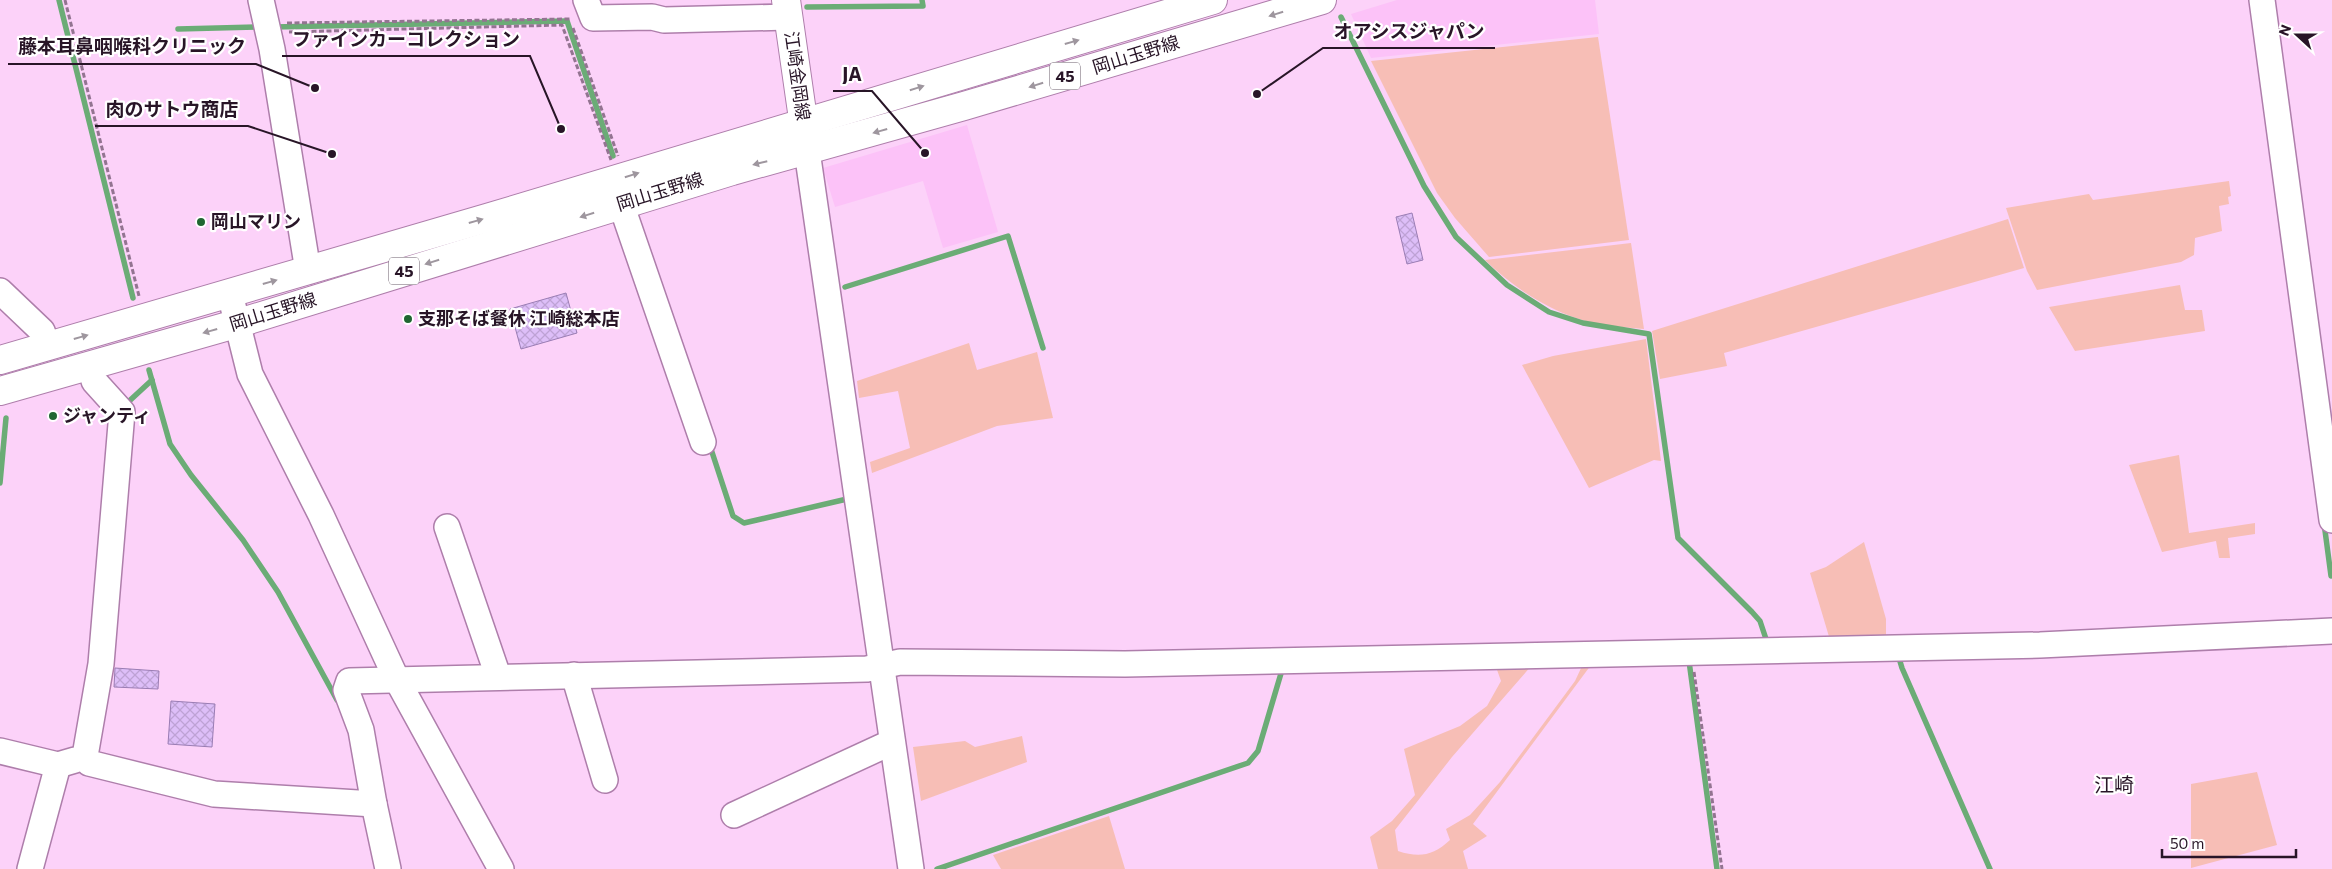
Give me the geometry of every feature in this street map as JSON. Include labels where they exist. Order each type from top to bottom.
[{"type":"main road","name":"岡山玉野線","points":[[0,360],[308,271],[1214,0]]},
{"type":"main road","name":"岡山玉野線","points":[[0,390],[238,323],[621,204],[1322,0]]},
{"type":"main road","name":"江崎金岡線","points":[[787,8],[807,151]]},
{"type":"street","points":[[586,0],[593,18],[652,17],[664,20],[787,8]]},
{"type":"street","points":[[2262,0],[2332,520]]},
{"type":"street","points":[[265,19],[308,271]]},
{"type":"street","points":[[807,151],[911,869]]},
{"type":"street","points":[[621,204],[703,442]]},
{"type":"street","points":[[0,291],[42,331],[48,346]]},
{"type":"street","points":[[230,294],[250,374],[320,515],[396,678],[501,869]]},
{"type":"street","points":[[90,365],[94,380],[122,412],[101,664],[84,756],[89,763],[214,794],[368,804]]},
{"type":"street","points":[[447,527],[498,676]]},
{"type":"street","points":[[388,869],[368,804],[361,730],[346,690],[349,680],[867,669],[900,662],[1135,663],[2040,645],[2332,631]]},
{"type":"street","points":[[574,675],[605,780]]},
{"type":"street","points":[[734,815],[892,742]]},
{"type":"street","points":[[0,751],[58,766],[84,756]]},
{"type":"street","points":[[30,869],[58,766]]},
{"type":"path","points":[[65,0],[141,302]]},
{"type":"path","points":[[265,19],[569,18],[619,159]]},
{"type":"path","points":[[265,19],[562,25],[612,161]]},
{"type":"path","points":[[1691,651],[1722,869]]},
{"type":"shaded area","points":[[1397,0],[1595,0],[1599,34],[1371,58],[1351,14]]},
{"type":"shaded area","points":[[1598,37],[1629,240],[1489,257],[1455,218],[1437,193],[1371,61]]},
{"type":"shaded area","points":[[967,125],[998,232],[943,248],[923,181],[835,207],[823,168]]},
{"type":"shaded area","points":[[2229,181],[2231,196],[2228,197],[2229,204],[2219,206],[2222,231],[2195,238],[2194,255],[2181,262],[2037,290],[2027,271],[2006,208],[2089,194],[2093,200]]},
{"type":"shaded area","points":[[2008,219],[2024,268],[1724,353],[1727,366],[1660,379],[1652,331]]},
{"type":"shaded area","points":[[1631,243],[1644,329],[1592,322],[1563,313],[1527,294],[1485,260]]},
{"type":"shaded area","points":[[2180,285],[2185,310],[2202,310],[2205,331],[2075,351],[2049,307]]},
{"type":"shaded area","points":[[1646,339],[1661,461],[1654,460],[1589,488],[1522,365],[1553,356]]},
{"type":"shaded area","points":[[969,343],[977,370],[1037,352],[1053,418],[997,426],[872,473],[870,462],[910,448],[898,391],[859,398],[857,381]]},
{"type":"shaded area","points":[[2179,455],[2189,533],[2255,523],[2255,534],[2228,538],[2230,558],[2219,558],[2216,541],[2162,552],[2129,465]]},
{"type":"shaded area","points":[[1864,542],[1886,619],[1886,639],[1830,640],[1810,573],[1826,567]]},
{"type":"shaded area","points":[[1583,664],[1591,665],[1473,824],[1487,836],[1463,851],[1468,869],[1378,869],[1370,837],[1392,821],[1415,795],[1404,749],[1460,726],[1487,706],[1501,681],[1496,667],[1532,665],[1452,757],[1395,830],[1398,851],[1419,855],[1426,854],[1438,849],[1450,840],[1446,829],[1470,815],[1500,782],[1575,681]]},
{"type":"shaded area","points":[[1022,736],[1027,762],[921,801],[913,747],[965,741],[975,747]]},
{"type":"shaded area","points":[[2257,772],[2277,845],[2191,868],[2191,784]]},
{"type":"shaded area","points":[[1109,816],[1125,869],[1001,869],[993,855]]},
{"type":"building","points":[[1412,213],[1423,260],[1407,264],[1396,217]]},
{"type":"building","points":[[566,293],[577,333],[521,349],[510,309]]},
{"type":"building","points":[[115,668],[159,671],[158,689],[114,687]]},
{"type":"building","points":[[171,701],[215,704],[212,747],[168,744]]},
{"type":"waterway","points":[[59,0],[133,298]]},
{"type":"waterway","points":[[807,7],[923,6],[922,0]]},
{"type":"waterway","points":[[1341,17],[1424,186],[1456,237],[1507,285],[1549,312],[1583,323],[1649,334],[1678,538],[1760,621],[1768,645]]},
{"type":"waterway","points":[[273,27],[567,21],[613,156]]},
{"type":"waterway","points":[[178,29],[256,27]]},
{"type":"waterway","points":[[845,287],[1008,236],[1043,348]]},
{"type":"waterway","points":[[149,370],[170,444],[191,475],[243,540],[278,592],[337,700]]},
{"type":"waterway","points":[[126,404],[152,380]]},
{"type":"waterway","points":[[0,483],[6,418]]},
{"type":"waterway","points":[[710,446],[733,516],[744,523],[847,499]]},
{"type":"waterway","points":[[2324,523],[2331,576]]},
{"type":"waterway","points":[[1894,659],[1899,658],[1990,869]]},
{"type":"waterway","points":[[1689,661],[1717,869]]},
{"type":"waterway","points":[[937,869],[1248,763],[1258,751],[1282,670]]},
{"type":"place","name":"藤本耳鼻咽喉科クリニック","points":[[315,88]]},
{"type":"place","name":"オアシスジャパン","points":[[1257,94]]},
{"type":"place","name":"ファインカーコレクション","points":[[561,129]]},
{"type":"place","name":"JA","points":[[925,153]]},
{"type":"place","name":"肉のサトウ商店","points":[[332,154]]},
{"type":"place","name":"岡山マリン","points":[[201,222]]},
{"type":"place","name":"支那そば餐休 江崎総本店","points":[[408,319]]},
{"type":"place","name":"ジャンティ","points":[[53,416]]},
{"type":"district","name":"江崎","points":[[2114,785]]}]
